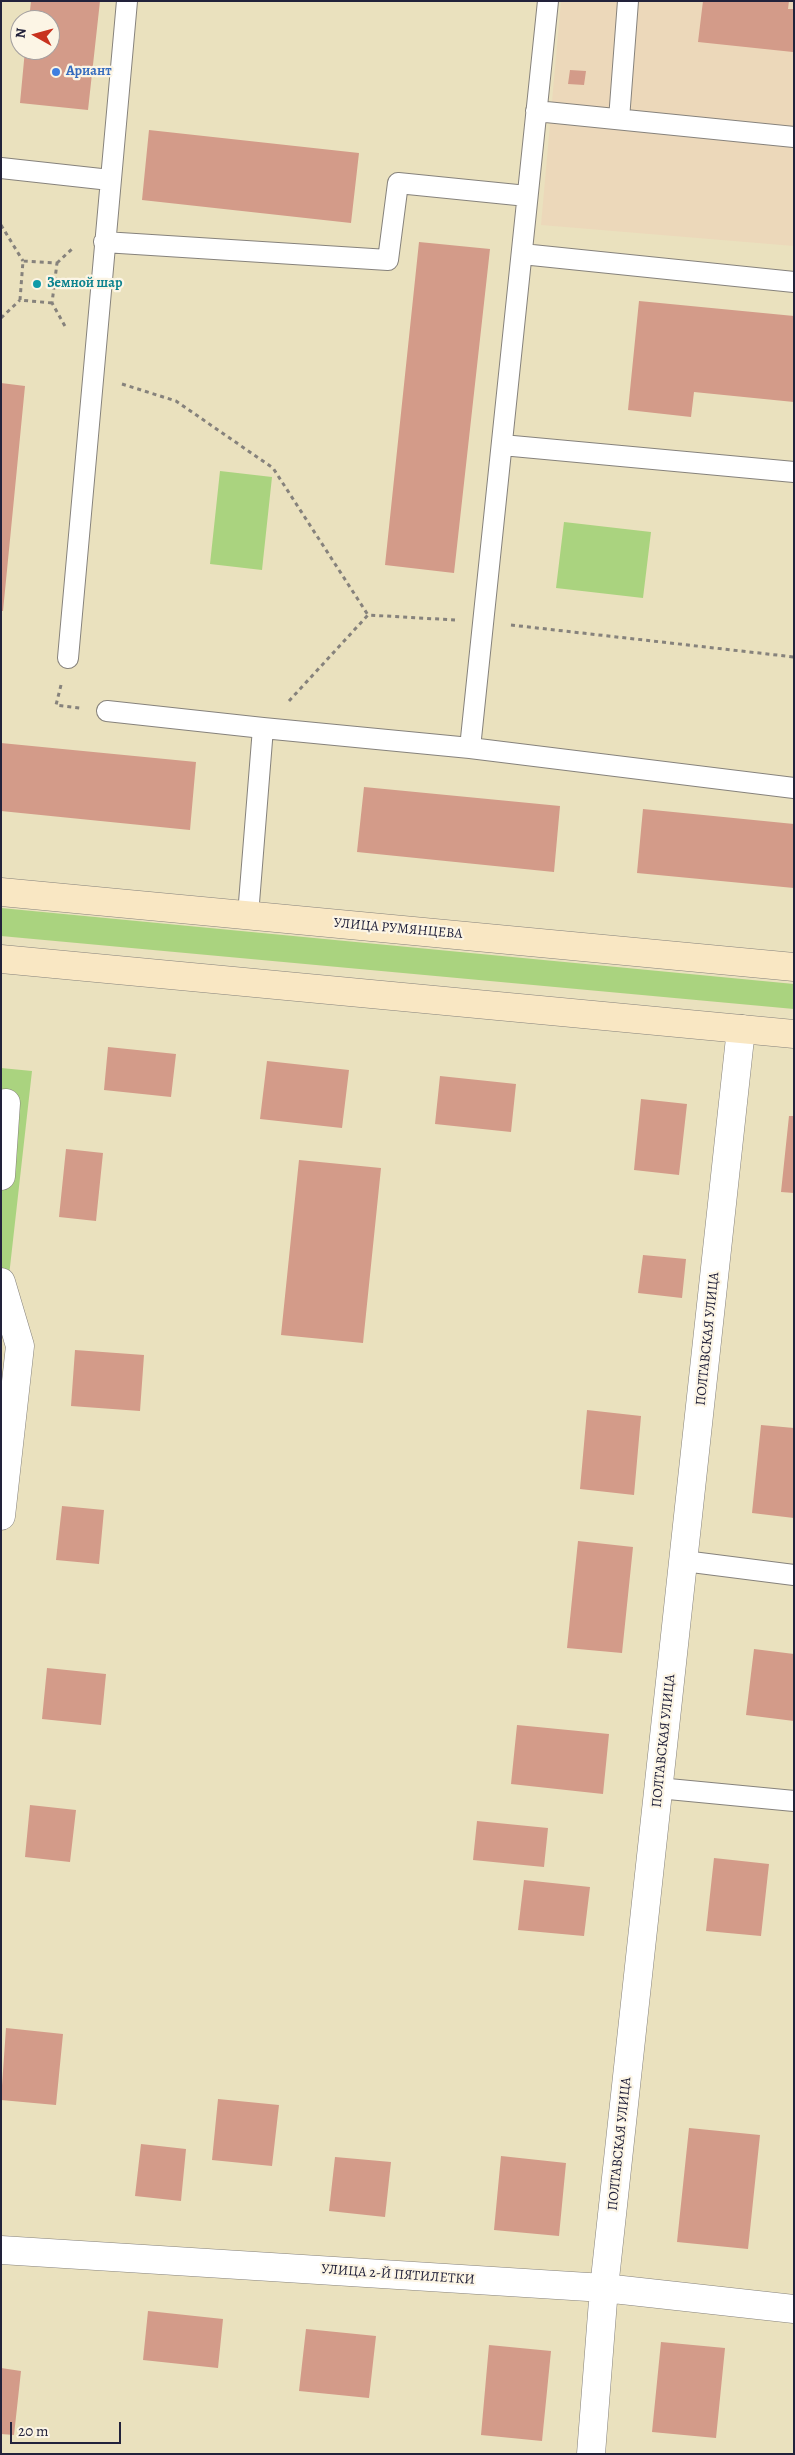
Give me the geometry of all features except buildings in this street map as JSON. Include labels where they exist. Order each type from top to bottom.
[{"type":"main road","name":"УЛИЦА РУМЯНЦЕВА","points":[[1,892],[794,967]]},
{"type":"main road","points":[[1,959],[794,1034]]},
{"type":"street","name":"ПОЛТАВСКАЯ УЛИЦА","points":[[591,2454],[604,2288],[741,1029]]},
{"type":"street","points":[[1,1176],[6,1103]]},
{"type":"street","points":[[1,1282],[20,1346],[1,1516]]},
{"type":"street","name":"УЛИЦА 2-Й ПЯТИЛЕТКИ","points":[[1,2250],[604,2288],[794,2309]]},
{"type":"lane","points":[[68,658],[127,1]]},
{"type":"lane","points":[[470,748],[548,1]]},
{"type":"lane","points":[[619,119],[628,1]]},
{"type":"lane","points":[[536,111],[794,137]]},
{"type":"lane","points":[[1,168],[110,180]]},
{"type":"lane","points":[[104,242],[388,260],[398,183],[527,196]]},
{"type":"lane","points":[[522,254],[794,282]]},
{"type":"lane","points":[[502,445],[794,472]]},
{"type":"lane","points":[[107,711],[470,748],[794,788]]},
{"type":"lane","points":[[248,915],[263,728]]},
{"type":"lane","points":[[684,1561],[794,1574]]},
{"type":"lane","points":[[658,1788],[794,1802]]},
{"type":"path","points":[[1,225],[23,261],[20,300],[1,318]]},
{"type":"path","points":[[23,261],[56,263],[52,303],[93,374],[176,401],[273,468],[368,615]]},
{"type":"path","points":[[20,300],[52,303]]},
{"type":"path","points":[[368,615],[484,622],[794,657]]},
{"type":"path","points":[[263,728],[368,615]]},
{"type":"path","points":[[68,658],[56,704],[107,711]]},
{"type":"shaded area","points":[[561,1],[794,1],[794,246],[541,225]]},
{"type":"green space","points":[[220,471],[272,477],[262,570],[210,564]]},
{"type":"green space","points":[[564,522],[651,532],[643,598],[556,588]]},
{"type":"green space","points":[[1,908],[794,984],[794,1009],[1,936]]},
{"type":"green space","points":[[1,1068],[32,1071],[1,1347]]},
{"type":"place","name":"Ариант","points":[[56,72]]},
{"type":"place","name":"Земной шар","points":[[37,284]]}]
